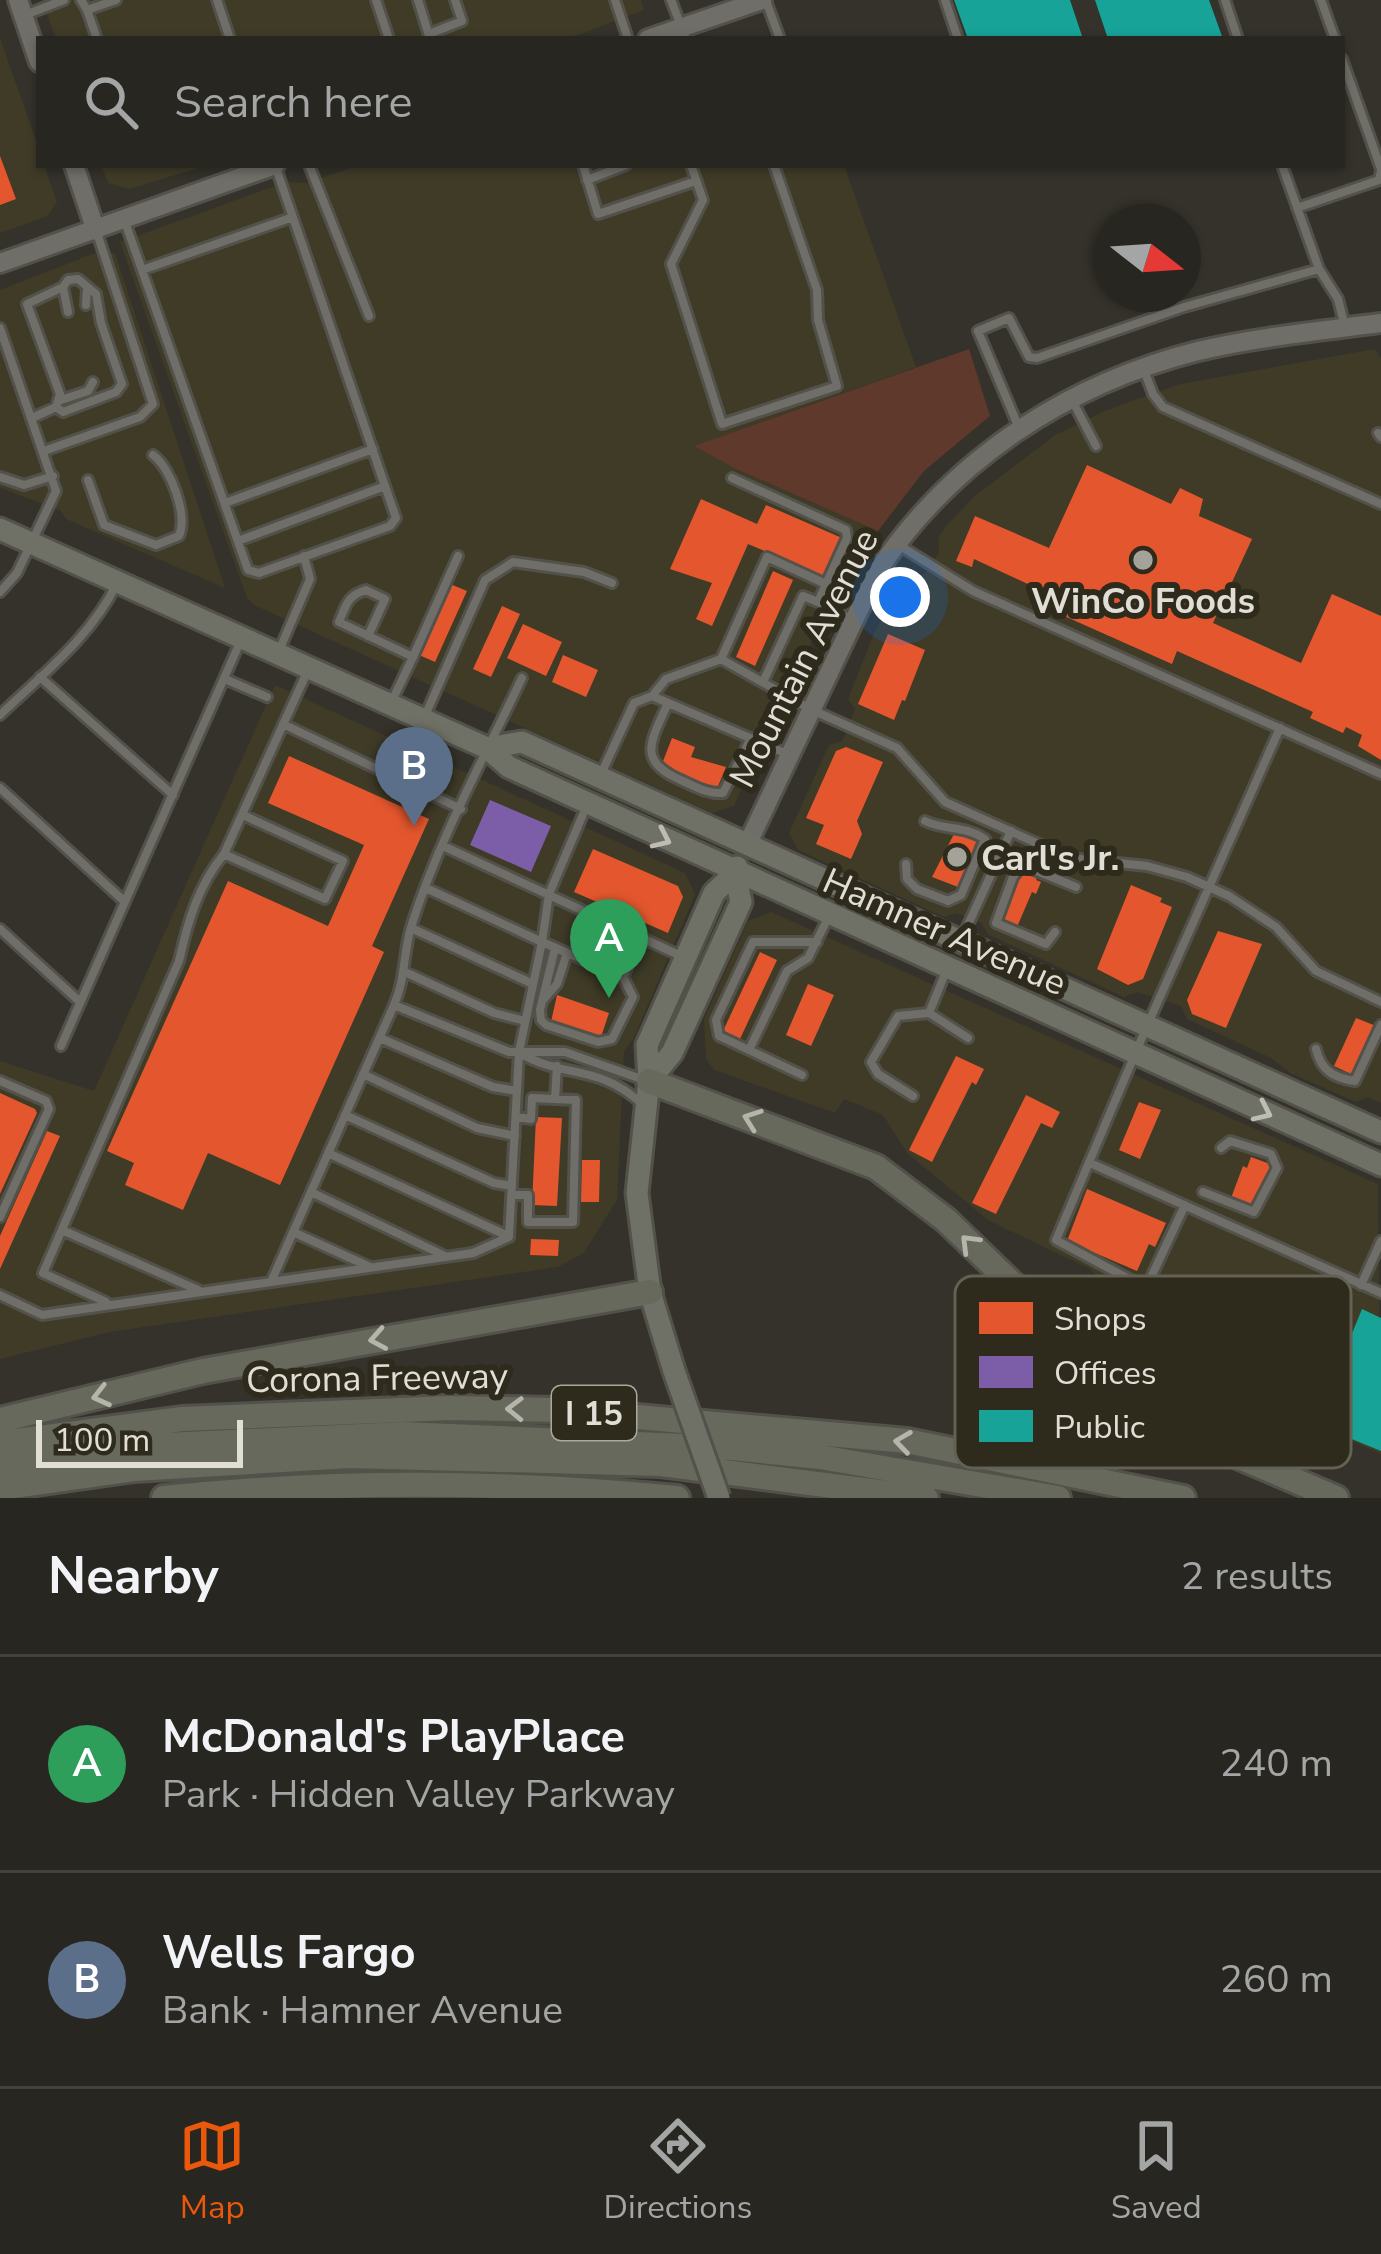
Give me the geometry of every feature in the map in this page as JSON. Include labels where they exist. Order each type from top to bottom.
[{"type":"highway","points":[[647,1094],[876,1167],[946,1220],[1004,1276]]},
{"type":"highway","points":[[0,1420],[203,1371],[650,1292]]},
{"type":"highway","name":"Corona Freeway","points":[[0,1443],[182,1419],[449,1408],[557,1411],[907,1441],[955,1451]]},
{"type":"highway","points":[[0,1466],[166,1445],[424,1434],[732,1448],[820,1457],[1058,1498]]},
{"type":"highway","points":[[0,1488],[134,1469],[349,1456],[661,1464],[926,1498]]},
{"type":"highway","name":"Corona Freeway","points":[[1038,1468],[1183,1498]]},
{"type":"highway","points":[[1266,1468],[1336,1498]]},
{"type":"highway","points":[[615,1491],[658,1478],[793,1490],[824,1483]]},
{"type":"highway","name":"I 15","points":[[164,1498],[392,1485],[615,1491],[677,1498]]},
{"type":"main road","points":[[684,33],[764,0]]},
{"type":"main road","points":[[21,8],[36,53]]},
{"type":"main road","points":[[75,168],[96,231]]},
{"type":"main road","points":[[0,263],[267,168]]},
{"type":"main road","name":"Mountain Avenue","points":[[748,843],[852,620],[896,543],[972,463],[1072,400],[1144,368],[1200,351],[1381,323]]},
{"type":"main road","name":"Hamner Avenue","points":[[0,529],[488,748],[509,767],[587,804],[1381,1166]]},
{"type":"main road","name":"Hamner Avenue","points":[[488,748],[522,742],[1381,1132]]},
{"type":"main road","points":[[719,1498],[650,1292],[638,1193],[647,1045],[714,893],[735,873],[748,843]]},
{"type":"main road","points":[[647,1094],[673,1053],[741,902],[735,873]]},
{"type":"lane","points":[[21,8],[64,0]]},
{"type":"lane","points":[[81,0],[96,36]]},
{"type":"lane","points":[[87,10],[116,0]]},
{"type":"lane","points":[[217,0],[229,36]]},
{"type":"lane","points":[[376,0],[388,36]]},
{"type":"lane","points":[[418,0],[430,36],[463,21],[455,0]]},
{"type":"lane","points":[[615,0],[627,36]]},
{"type":"lane","points":[[671,0],[684,33]]},
{"type":"lane","points":[[764,0],[779,36]]},
{"type":"lane","points":[[945,0],[957,36]]},
{"type":"lane","points":[[1225,0],[1237,36]]},
{"type":"lane","points":[[1321,0],[1334,36]]},
{"type":"lane","points":[[1298,208],[1379,180],[1381,170],[1345,68]]},
{"type":"lane","points":[[124,220],[248,570],[259,572],[390,526],[396,518],[276,168]]},
{"type":"lane","points":[[310,168],[369,316]]},
{"type":"lane","points":[[584,168],[598,214],[696,181]]},
{"type":"lane","points":[[587,180],[618,168]]},
{"type":"lane","points":[[692,168],[703,200],[671,264],[722,424],[837,386],[818,320],[818,290],[775,168]]},
{"type":"lane","points":[[1283,168],[1319,269],[1338,299],[1345,328]]},
{"type":"lane","points":[[142,269],[293,217]]},
{"type":"lane","points":[[44,451],[140,417],[153,404],[96,231]]},
{"type":"lane","points":[[1020,429],[978,331],[1009,318],[1029,357],[1037,358],[1184,307],[1319,269]]},
{"type":"lane","points":[[78,279],[96,294],[122,384],[63,412],[57,404],[60,394],[27,304],[78,279]]},
{"type":"lane","points":[[63,287],[68,312]]},
{"type":"lane","points":[[87,287],[87,309],[101,323]]},
{"type":"lane","points":[[0,328],[56,491],[17,572],[0,592]]},
{"type":"lane","points":[[1144,368],[1163,407],[1381,504]]},
{"type":"lane","points":[[32,418],[88,391],[93,382]]},
{"type":"lane","points":[[1072,400],[1096,446]]},
{"type":"lane","points":[[225,503],[373,449]]},
{"type":"lane","points":[[88,480],[104,526],[156,545],[178,536],[183,521],[164,464],[153,455]]},
{"type":"lane","points":[[0,477],[23,485],[52,476]]},
{"type":"lane","points":[[732,478],[846,530],[847,538],[818,602]]},
{"type":"lane","points":[[238,541],[385,486]]},
{"type":"lane","points":[[896,543],[973,591],[1381,774]]},
{"type":"lane","points":[[281,656],[310,579],[304,556]]},
{"type":"lane","points":[[391,705],[458,556]]},
{"type":"lane","points":[[599,777],[634,703],[652,696],[666,680],[721,658],[767,557],[826,584]]},
{"type":"lane","points":[[424,719],[485,580],[513,562],[584,572],[611,583]]},
{"type":"lane","points":[[0,715],[106,606],[118,582]]},
{"type":"lane","points":[[368,636],[385,599],[366,590],[347,601],[339,622],[368,636],[412,657]]},
{"type":"lane","points":[[763,682],[803,596],[852,620]]},
{"type":"lane","points":[[61,1046],[242,638]]},
{"type":"lane","points":[[721,658],[810,709],[897,748],[941,800],[1081,861],[1147,866],[1209,887],[1264,917],[1316,971],[1381,1002]]},
{"type":"lane","points":[[108,1302],[43,1273],[179,961],[190,914],[243,815],[308,668]]},
{"type":"lane","points":[[40,677],[173,795]]},
{"type":"lane","points":[[271,1282],[394,1005],[405,972],[411,928],[443,846],[522,678]]},
{"type":"lane","points":[[225,679],[267,697]]},
{"type":"lane","points":[[652,696],[789,755]]},
{"type":"lane","points":[[668,703],[650,748],[653,762],[665,774],[713,794],[723,793],[751,738]]},
{"type":"lane","points":[[283,724],[461,809]]},
{"type":"lane","points":[[1124,1276],[1056,1240],[1280,728]]},
{"type":"lane","points":[[0,788],[125,902]]},
{"type":"lane","points":[[509,1237],[519,1052],[549,894],[587,804]]},
{"type":"lane","points":[[224,854],[325,899],[344,861],[243,815]]},
{"type":"lane","points":[[906,864],[907,879],[917,889],[948,901],[961,895],[985,839],[968,829],[945,829],[925,821]]},
{"type":"lane","points":[[961,942],[1011,831]]},
{"type":"lane","points":[[443,846],[685,958]]},
{"type":"lane","points":[[1055,932],[1046,944],[1037,942],[996,923],[995,917],[1020,868],[1076,887]]},
{"type":"lane","points":[[427,888],[623,977],[633,993],[632,1002],[617,1031],[604,1042],[543,1023],[543,1000],[555,948]]},
{"type":"lane","points":[[749,1050],[788,970],[808,958],[830,915]]},
{"type":"lane","points":[[411,928],[533,984]]},
{"type":"lane","points":[[0,929],[80,1002]]},
{"type":"lane","points":[[623,977],[641,938]]},
{"type":"lane","points":[[802,1075],[719,1036],[716,1020],[753,942],[817,942]]},
{"type":"lane","points":[[543,1000],[557,983],[567,953]]},
{"type":"lane","points":[[713,964],[738,974]]},
{"type":"lane","points":[[928,1012],[948,968]]},
{"type":"lane","points":[[405,972],[494,1013],[525,1021]]},
{"type":"lane","points":[[394,1005],[509,1052],[565,1052],[647,1094]]},
{"type":"lane","points":[[913,1096],[878,1074],[871,1062],[898,1016],[928,1012],[968,1038]]},
{"type":"lane","points":[[1316,1049],[1319,1064],[1328,1072],[1355,1081],[1381,1025]]},
{"type":"lane","points":[[380,1038],[493,1087],[517,1091]]},
{"type":"lane","points":[[519,1052],[536,1062],[606,1078],[647,1094]]},
{"type":"lane","points":[[555,1100],[557,1066]]},
{"type":"lane","points":[[363,1074],[477,1128],[515,1136]]},
{"type":"lane","points":[[0,1081],[46,1101],[49,1109],[0,1217]]},
{"type":"lane","points":[[345,1115],[528,1195],[528,1222],[573,1222],[576,1100],[532,1098],[532,1118],[515,1117]]},
{"type":"lane","points":[[1203,1192],[1254,1212],[1277,1168],[1271,1154],[1247,1144],[1230,1142],[1220,1148]]},
{"type":"lane","points":[[328,1153],[509,1237]]},
{"type":"lane","points":[[1090,1163],[1341,1276]]},
{"type":"lane","points":[[311,1192],[386,1224],[446,1257]]},
{"type":"lane","points":[[1152,1276],[1185,1205]]},
{"type":"lane","points":[[62,1230],[201,1291]]},
{"type":"lane","points":[[293,1232],[372,1268]]},
{"type":"lane","points":[[0,1294],[42,1315],[473,1253],[509,1237]]},
{"type":"lane","points":[[1361,1285],[1381,1241]]},
{"type":"lane","points":[[1351,1280],[1381,1293]]},
{"type":"shaded area","points":[[42,0],[641,0],[644,10],[575,36],[55,36]]},
{"type":"shaded area","points":[[0,38],[36,140],[36,168],[45,168],[57,202],[48,216],[0,233]]},
{"type":"shaded area","points":[[102,168],[198,168],[129,189],[108,183]]},
{"type":"shaded area","points":[[350,168],[845,168],[916,367],[695,446],[878,531],[837,593],[768,727],[734,806],[712,813],[247,598],[120,242],[286,182],[307,183]]},
{"type":"shaded area","points":[[95,253],[115,253],[225,588],[66,519],[61,511],[0,488],[0,290]]},
{"type":"shaded area","points":[[969,349],[990,416],[924,471],[878,531],[694,446]]},
{"type":"shaded area","points":[[1375,349],[1381,358],[1381,1103],[1368,1097],[1356,1102],[1290,1073],[1271,1058],[1187,1019],[1181,1006],[1137,992],[1124,997],[989,935],[981,923],[957,913],[944,917],[798,850],[789,833],[829,745],[845,735],[855,709],[848,699],[875,631],[899,587],[905,579],[924,574],[939,553],[938,539],[946,526],[975,496],[1055,435],[1107,410],[1180,384]]},
{"type":"shaded area","points":[[275,685],[685,873],[695,894],[634,1038],[624,1051],[617,1200],[584,1253],[558,1267],[110,1332],[0,1359],[0,1061],[94,1091]]},
{"type":"shaded area","points":[[771,912],[1378,1184],[1381,1454],[1351,1441],[1351,1276],[1097,1276],[988,1220],[907,1153],[883,1115],[844,1099],[835,1113],[714,1070],[706,1059],[704,1019],[748,921]]},
{"type":"building: Shops","points":[[0,156],[16,199],[0,205]]},
{"type":"building: Shops","name":"WinCo Foods","points":[[1087,465],[1171,504],[1180,488],[1203,499],[1199,516],[1252,539],[1213,623],[1301,663],[1332,594],[1381,616],[1381,760],[1358,746],[1362,735],[1346,727],[1343,733],[1310,718],[1313,712],[1177,651],[1172,664],[1044,607],[1049,594],[974,559],[972,567],[956,561],[975,516],[1049,548]]},
{"type":"building: Shops","points":[[701,499],[757,524],[766,505],[842,538],[825,577],[748,544],[712,626],[696,619],[712,583],[670,569]]},
{"type":"building: Shops","points":[[773,571],[793,580],[755,666],[736,657]]},
{"type":"building: Shops","points":[[450,584],[467,591],[435,662],[419,655]]},
{"type":"building: Shops","points":[[502,606],[520,614],[491,677],[473,669]]},
{"type":"building: Shops","points":[[523,624],[562,642],[546,676],[507,658]]},
{"type":"building: Shops","points":[[888,634],[925,650],[894,720],[858,704]]},
{"type":"building: Shops","points":[[563,655],[598,670],[586,697],[552,682]]},
{"type":"building: Shops","points":[[672,738],[695,747],[691,757],[726,767],[716,791],[660,769]]},
{"type":"building: Shops","points":[[846,747],[883,762],[857,821],[862,834],[851,859],[816,844],[824,825],[806,818],[836,751]]},
{"type":"building: Shops","points":[[289,756],[429,819],[372,946],[384,952],[280,1185],[208,1153],[183,1210],[125,1185],[134,1163],[107,1151],[228,881],[328,926],[364,845],[268,803]]},
{"type":"building: Shops","name":"Carl's Jr.","points":[[955,832],[979,842],[958,887],[932,877]]},
{"type":"building: Shops","points":[[593,849],[678,886],[683,897],[668,933],[574,892]]},
{"type":"building: Shops","points":[[1025,869],[1041,882],[1017,927],[999,920],[1018,874],[1022,876]]},
{"type":"building: Shops","points":[[1131,885],[1172,907],[1143,979],[1128,985],[1097,969]]},
{"type":"building: Shops","points":[[1218,931],[1262,944],[1226,1028],[1192,1014],[1187,1000]]},
{"type":"building: Shops","points":[[760,952],[777,960],[740,1039],[723,1031]]},
{"type":"building: Shops","points":[[808,984],[834,995],[811,1046],[786,1035]]},
{"type":"building: Shops","points":[[557,995],[609,1013],[600,1040],[551,1022]]},
{"type":"building: Shops","points":[[1356,1018],[1376,1026],[1353,1075],[1334,1066]]},
{"type":"building: Shops","points":[[956,1056],[984,1069],[976,1085],[972,1082],[932,1162],[909,1150]]},
{"type":"building: Shops","points":[[0,1093],[37,1113],[0,1194]]},
{"type":"building: Shops","points":[[1026,1095],[1060,1112],[1052,1128],[1041,1123],[996,1214],[972,1203]]},
{"type":"building: Shops","points":[[1139,1102],[1161,1110],[1140,1159],[1119,1150]]},
{"type":"building: Shops","points":[[536,1117],[562,1118],[557,1206],[532,1205]]},
{"type":"building: Shops","points":[[47,1131],[60,1136],[0,1269],[0,1236]]},
{"type":"building: Shops","points":[[1251,1157],[1273,1165],[1254,1206],[1231,1198]]},
{"type":"building: Shops","points":[[582,1160],[600,1160],[599,1202],[581,1202]]},
{"type":"building: Shops","points":[[1087,1189],[1166,1223],[1155,1247],[1149,1244],[1137,1271],[1067,1241]]},
{"type":"building: Shops","points":[[531,1239],[559,1240],[558,1256],[530,1255]]},
{"type":"building: Offices","points":[[490,800],[551,826],[531,872],[470,845]]},
{"type":"building: Public","points":[[954,0],[1070,0],[1082,36],[967,36]]},
{"type":"building: Public","points":[[1095,0],[1209,0],[1222,36],[1107,36]]},
{"type":"building: Public","points":[[1362,1309],[1381,1318],[1381,1451],[1351,1439],[1351,1336]]},
{"type":"place","name":"WinCo Foods","points":[[1143,560]]},
{"type":"place","name":"Wells Fargo","points":[[414,826]]},
{"type":"place","name":"Carl's Jr.","points":[[957,857]]},
{"type":"place","name":"McDonald's PlayPlace","points":[[609,998]]}]
